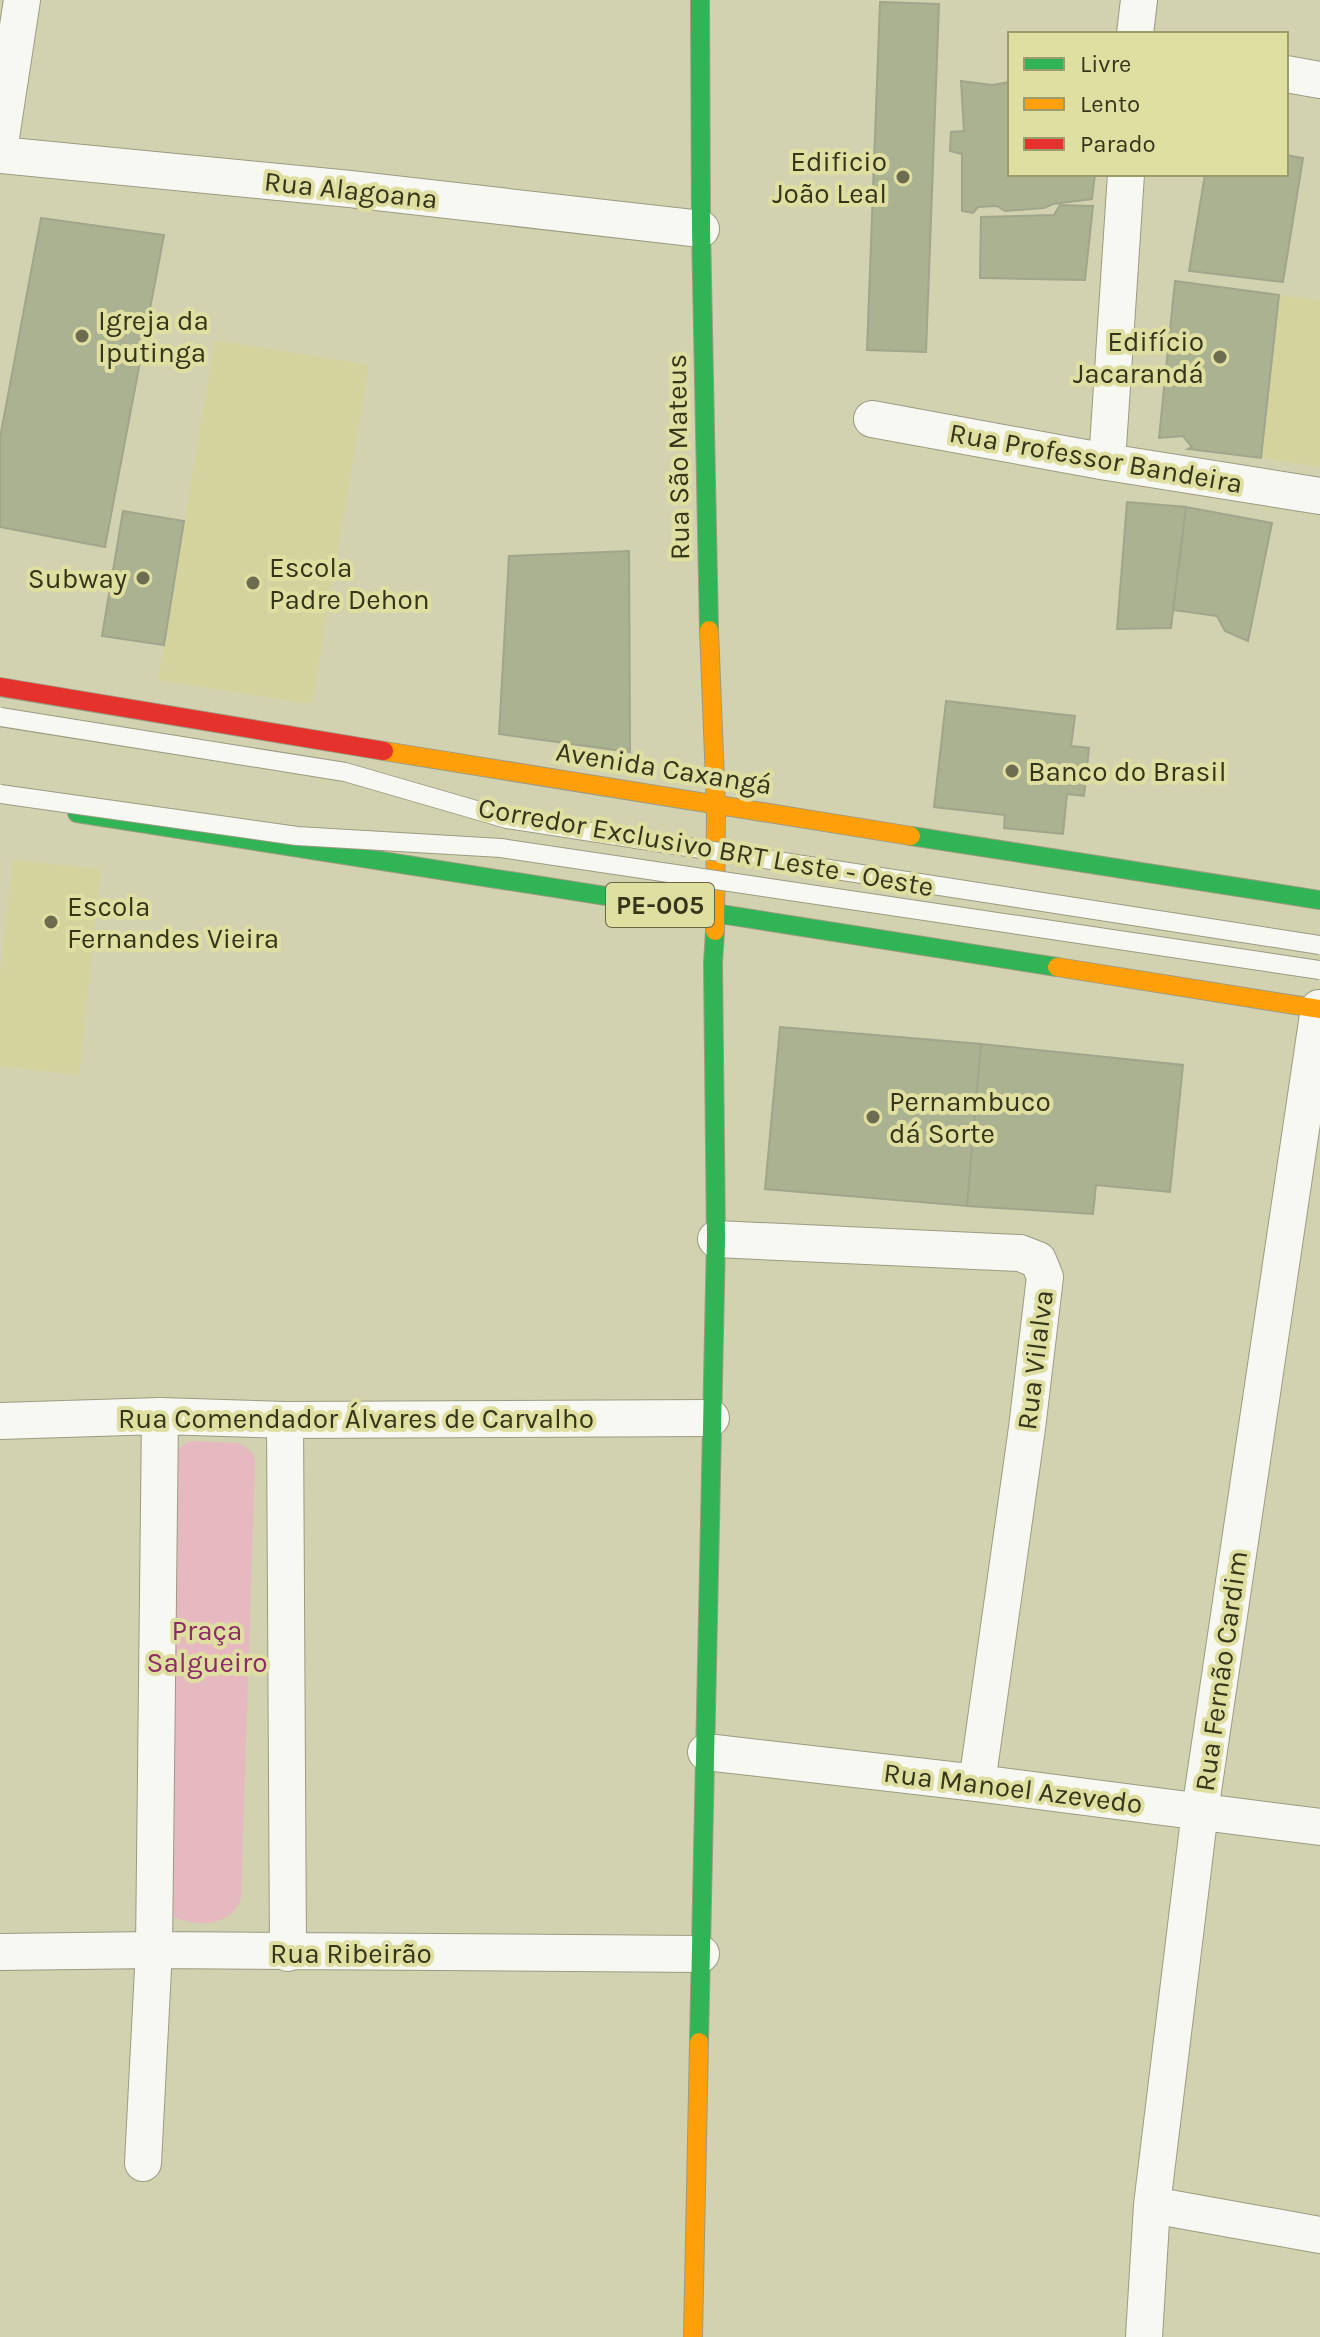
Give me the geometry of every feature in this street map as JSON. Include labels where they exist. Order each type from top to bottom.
[{"type":"main road","name":"Rua São Mateus","points":[[693,2337],[716,1239],[713,963],[716,806],[701,229],[700,0]]},
{"type":"main road","name":"Avenida Caxangá","points":[[0,687],[716,806],[1320,900]]},
{"type":"main road","name":"PE-005","points":[[0,801],[1320,1008]]},
{"type":"street","points":[[0,144],[22,0]]},
{"type":"street","points":[[1135,32],[1139,0]]},
{"type":"street","points":[[1288,74],[1320,80]]},
{"type":"street","name":"Rua Alagoana","points":[[0,155],[350,189],[701,229]]},
{"type":"street","points":[[1107,462],[1126,176]]},
{"type":"street","name":"Rua Professor Bandeira","points":[[872,419],[1107,462],[1320,496]]},
{"type":"street","name":"Rua Fernão Cardim","points":[[1144,2337],[1152,2205],[1200,1811],[1320,1008]]},
{"type":"street","name":"Rua Vilalva","points":[[716,1239],[1020,1253],[1038,1260],[1045,1277],[977,1783]]},
{"type":"street","points":[[143,2163],[154,1950],[160,1416]]},
{"type":"street","name":"Rua Comendador Álvares de Carvalho","points":[[0,1421],[160,1416],[285,1420],[711,1418]]},
{"type":"street","points":[[285,1420],[288,1953]]},
{"type":"street","name":"Rua Manoel Azevedo","points":[[706,1752],[1320,1827]]},
{"type":"street","name":"Rua Ribeirão","points":[[0,1952],[154,1950],[701,1954]]},
{"type":"street","points":[[1152,2205],[1320,2235]]},
{"type":"lane","name":"Corredor Exclusivo BRT Leste - Oeste","points":[[0,717],[345,772],[507,819],[1320,945]]},
{"type":"lane","name":"Corredor Exclusivo BRT Leste - Oeste","points":[[0,794],[297,836],[501,848],[1320,970]]},
{"type":"shaded area","points":[[1279,295],[1320,300],[1320,467],[1261,458]]},
{"type":"shaded area","name":"Escola Padre Dehon","points":[[215,340],[369,365],[312,704],[158,680]]},
{"type":"shaded area","name":"Escola Fernandes Vieira","points":[[13,860],[101,869],[79,1075],[0,1066],[0,975]]},
{"type":"green space","name":"Praça Salgueiro","points":[[190,1441],[239,1443],[253,1453],[255,1463],[241,1898],[228,1916],[207,1923],[183,1920],[163,1911],[174,1451]]},
{"type":"building","name":"Edificio João Leal","points":[[880,2],[939,4],[926,352],[867,350]]},
{"type":"building","points":[[961,81],[992,85],[1008,82],[1008,176],[1095,176],[1092,199],[1044,208],[1005,211],[997,206],[978,207],[973,213],[962,211],[962,154],[950,151],[951,132],[964,131]]},
{"type":"building","points":[[1288,155],[1303,158],[1283,282],[1189,271],[1205,176],[1288,176]]},
{"type":"building","points":[[1060,205],[1093,206],[1085,280],[980,278],[981,217],[1054,215]]},
{"type":"building","name":"Igreja da Iputinga","points":[[41,218],[164,235],[105,547],[0,527],[0,438]]},
{"type":"building","name":"Edifício Jacarandá","points":[[1175,281],[1279,295],[1261,458],[1188,449],[1192,447],[1183,436],[1159,438]]},
{"type":"building","points":[[1127,502],[1186,507],[1171,628],[1117,629]]},
{"type":"building","points":[[1186,507],[1272,523],[1248,641],[1225,631],[1217,616],[1173,610]]},
{"type":"building","name":"Subway","points":[[123,511],[184,521],[164,645],[102,636]]},
{"type":"building","points":[[629,551],[630,752],[499,734],[509,556]]},
{"type":"building","name":"Banco do Brasil","points":[[946,701],[1075,716],[1071,746],[1089,748],[1084,796],[1067,794],[1063,834],[1004,828],[1005,815],[934,807]]},
{"type":"building","name":"Pernambuco dá Sorte","points":[[780,1027],[981,1044],[967,1206],[765,1189]]},
{"type":"building","points":[[981,1044],[1183,1065],[1170,1192],[1096,1185],[1093,1214],[967,1206]]},
{"type":"traffic: fast","points":[[700,0],[709,630]]},
{"type":"traffic: fast","points":[[77,813],[1057,967]]},
{"type":"traffic: fast","points":[[911,836],[1320,900]]},
{"type":"traffic: fast","points":[[699,2042],[716,1239],[715,931]]},
{"type":"traffic: slow","points":[[709,630],[716,806],[715,931]]},
{"type":"traffic: slow","points":[[384,751],[911,836]]},
{"type":"traffic: slow","points":[[1057,967],[1320,1009]]},
{"type":"traffic: slow","points":[[693,2337],[699,2042]]},
{"type":"traffic: jam","points":[[0,687],[384,751]]},
{"type":"place","name":"Edificio João Leal","points":[[903,177]]},
{"type":"place","name":"Igreja da Iputinga","points":[[82,336]]},
{"type":"place","name":"Edifício Jacarandá","points":[[1220,357]]},
{"type":"place","name":"Subway","points":[[143,578]]},
{"type":"place","name":"Escola Padre Dehon","points":[[253,583]]},
{"type":"place","name":"Banco do Brasil","points":[[1012,771]]},
{"type":"place","name":"Escola Fernandes Vieira","points":[[51,922]]},
{"type":"place","name":"Pernambuco dá Sorte","points":[[873,1117]]}]
